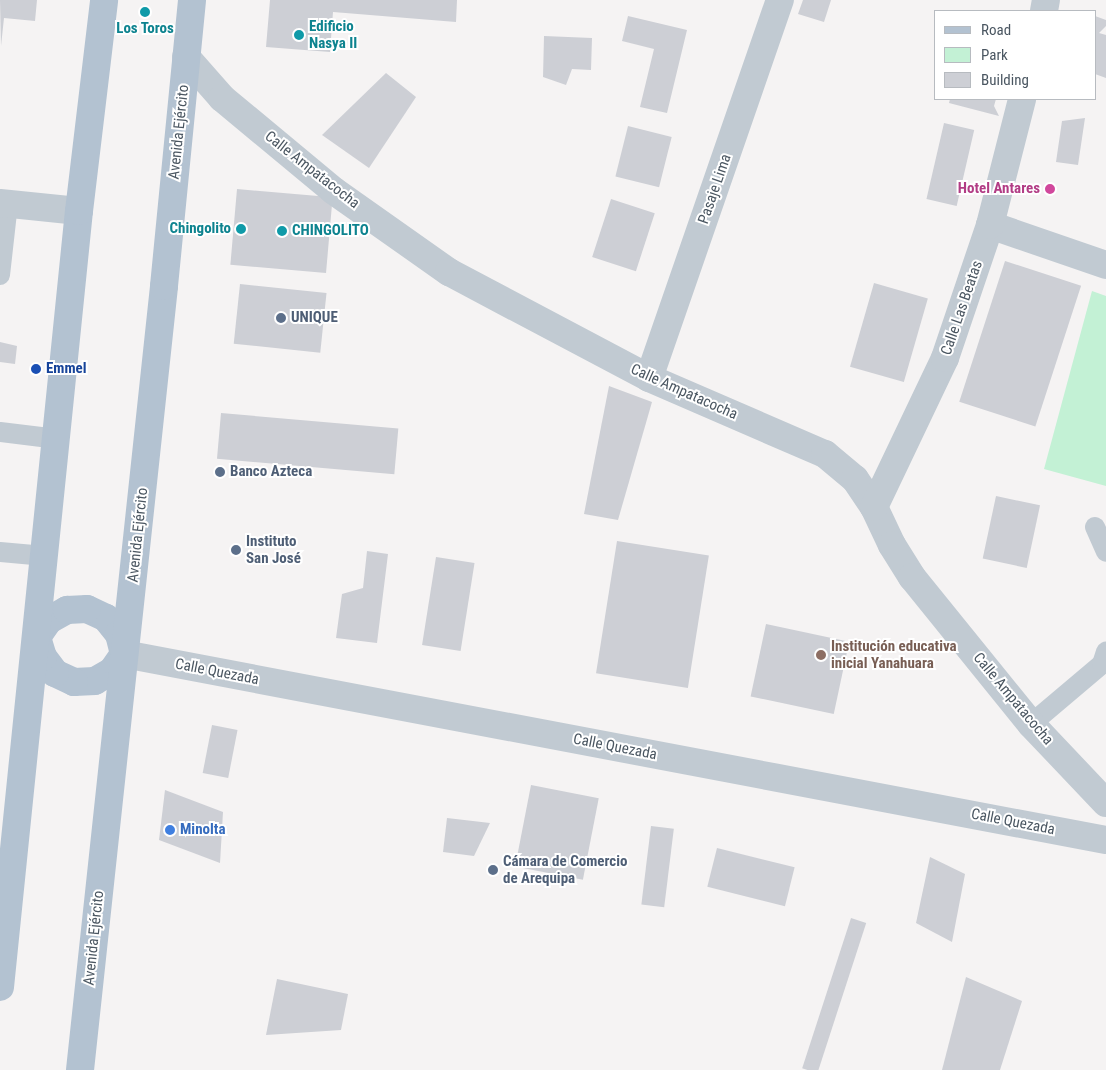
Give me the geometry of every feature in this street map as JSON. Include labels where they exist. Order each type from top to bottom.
[{"type":"main road","points":[[1,973],[58,439],[80,211],[104,0]]},
{"type":"main road","name":"Avenida Ejército","points":[[80,1070],[138,537],[192,0]]},
{"type":"main road","points":[[87,609],[106,618],[119,634],[124,654],[112,671],[95,681],[74,682],[55,673],[43,657],[37,637],[49,620],[67,610],[87,609]]},
{"type":"street","name":"Pasaje Lima","points":[[649,378],[780,0]]},
{"type":"street","name":"Calle Ampatacocha","points":[[186,57],[222,98],[334,191],[449,272],[649,378],[825,454],[855,479],[874,507],[892,545],[912,577],[1031,724],[1106,803]]},
{"type":"street","name":"Calle Las Beatas","points":[[874,507],[945,358],[990,225],[1022,100]]},
{"type":"street","points":[[4,203],[80,211]]},
{"type":"street","points":[[990,225],[1106,264]]},
{"type":"street","name":"Calle Quezada","points":[[124,654],[1106,840]]},
{"type":"lane","points":[[0,275],[4,203]]},
{"type":"lane","points":[[0,432],[58,439]]},
{"type":"lane","points":[[1095,527],[1106,552]]},
{"type":"lane","points":[[0,552],[45,556]]},
{"type":"lane","points":[[1031,724],[1102,664],[1106,652]]},
{"type":"green space","points":[[1092,291],[1106,296],[1106,486],[1044,469]]},
{"type":"building","points":[[0,0],[37,0],[35,21],[4,18],[1,46]]},
{"type":"building","name":"Edificio Nasya II","points":[[270,0],[457,0],[456,22],[333,12],[330,52],[266,47]]},
{"type":"building","points":[[803,0],[831,0],[824,22],[798,14]]},
{"type":"building","points":[[628,16],[687,30],[667,113],[640,107],[654,49],[622,41]]},
{"type":"building","points":[[1096,16],[1106,20],[1106,26],[1099,33],[1106,35],[1106,78],[1096,74]]},
{"type":"building","points":[[544,36],[592,38],[591,70],[572,69],[566,85],[543,77]]},
{"type":"building","points":[[386,73],[416,97],[369,168],[322,135]]},
{"type":"building","points":[[950,100],[996,100],[994,106],[999,116],[949,103]]},
{"type":"building","points":[[1085,118],[1078,165],[1056,162],[1062,121]]},
{"type":"building","points":[[944,123],[974,130],[957,206],[926,199]]},
{"type":"building","points":[[628,126],[672,137],[659,187],[615,176]]},
{"type":"building","name":"CHINGOLITO","points":[[237,189],[333,197],[326,273],[230,265]]},
{"type":"building","points":[[611,199],[655,213],[636,271],[592,257]]},
{"type":"building","points":[[1005,261],[1081,286],[1035,426],[959,402]]},
{"type":"building","points":[[874,283],[928,298],[904,382],[850,367]]},
{"type":"building","name":"UNIQUE","points":[[240,284],[327,293],[320,353],[234,344]]},
{"type":"building","points":[[0,342],[17,346],[15,364],[0,362]]},
{"type":"building","points":[[609,386],[652,402],[618,520],[584,514]]},
{"type":"building","points":[[221,413],[398,429],[394,474],[217,459]]},
{"type":"building","points":[[996,496],[1040,505],[1027,568],[983,559]]},
{"type":"building","points":[[617,541],[709,556],[688,688],[596,673]]},
{"type":"building","points":[[367,551],[388,554],[377,643],[336,638],[342,594],[363,588]]},
{"type":"building","points":[[436,557],[475,563],[461,651],[422,645]]},
{"type":"building","points":[[766,624],[849,642],[834,714],[751,696]]},
{"type":"building","points":[[212,725],[238,730],[228,778],[203,773]]},
{"type":"building","points":[[531,785],[599,798],[583,880],[515,866]]},
{"type":"building","points":[[165,790],[223,812],[220,863],[159,840]]},
{"type":"building","points":[[447,818],[490,823],[474,856],[443,852]]},
{"type":"building","points":[[651,826],[674,829],[664,907],[641,904]]},
{"type":"building","points":[[717,848],[795,867],[785,906],[707,887]]},
{"type":"building","points":[[930,857],[965,874],[952,942],[916,923]]},
{"type":"building","points":[[851,918],[866,923],[818,1070],[802,1068]]},
{"type":"building","points":[[966,977],[1022,1001],[1000,1070],[942,1070]]},
{"type":"building","points":[[277,979],[348,994],[341,1030],[266,1035]]},
{"type":"place","name":"Los Toros","points":[[145,12]]},
{"type":"place","name":"Edificio Nasya II","points":[[299,35]]},
{"type":"place","name":"Hotel Antares","points":[[1050,189]]},
{"type":"place","name":"Chingolito","points":[[241,229]]},
{"type":"place","name":"CHINGOLITO","points":[[282,231]]},
{"type":"place","name":"UNIQUE","points":[[281,318]]},
{"type":"place","name":"Emmel","points":[[36,369]]},
{"type":"place","name":"Banco Azteca","points":[[220,472]]},
{"type":"place","name":"Instituto San José","points":[[236,550]]},
{"type":"place","name":"Institución educativa inicial Yanahuara","points":[[821,655]]},
{"type":"place","name":"Minolta","points":[[170,830]]},
{"type":"place","name":"Cámara de Comercio de Arequipa","points":[[493,870]]}]
